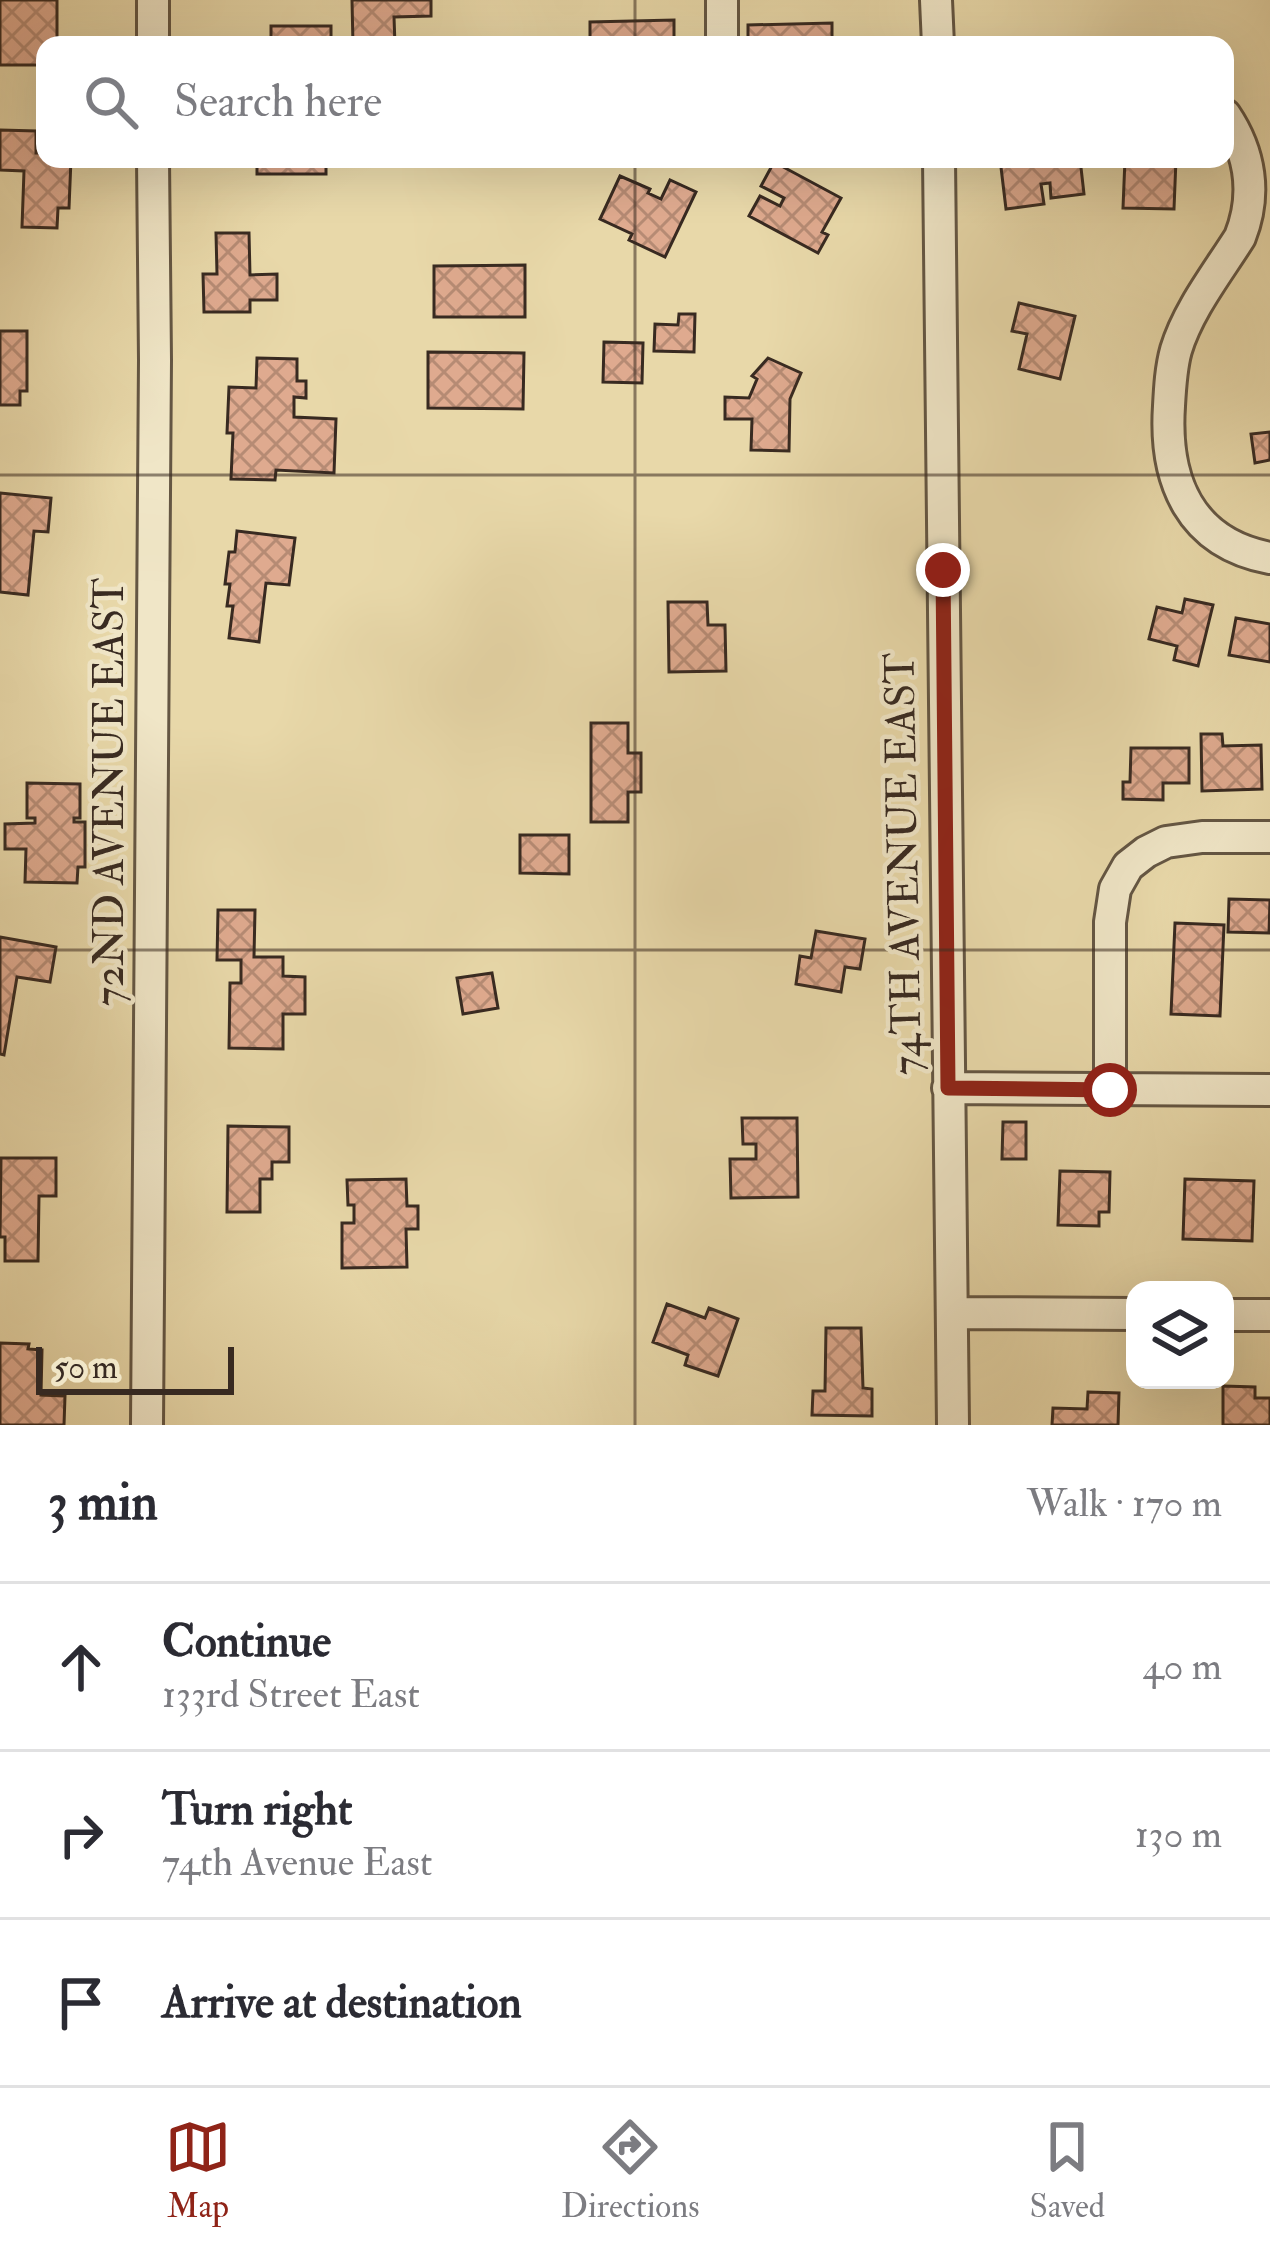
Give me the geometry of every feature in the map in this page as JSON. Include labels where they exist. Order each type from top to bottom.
[{"type":"street","points":[[153,0],[153,36]]},
{"type":"street","points":[[722,0],[722,36]]},
{"type":"street","points":[[936,0],[938,36]]},
{"type":"street","points":[[1234,133],[1250,181],[1246,222],[1176,350],[1167,430],[1180,491],[1207,531],[1224,543],[1270,558]]},
{"type":"street","name":"72ND AVENUE EAST","points":[[147,1425],[153,168]]},
{"type":"street","name":"74TH AVENUE EAST","points":[[939,168],[953,1425]]},
{"type":"street","points":[[1110,1090],[1110,922],[1115,889],[1128,866],[1166,842],[1270,837]]},
{"type":"street","points":[[948,1088],[1270,1090]]},
{"type":"street","points":[[952,1313],[1126,1314]]},
{"type":"street","points":[[1234,1315],[1270,1315]]},
{"type":"building","points":[[0,0],[57,0],[57,36],[36,36],[36,65],[0,65]]},
{"type":"building","points":[[352,0],[431,0],[431,16],[394,17],[395,36],[353,36]]},
{"type":"building","points":[[674,20],[674,36],[590,36],[590,22]]},
{"type":"building","points":[[832,23],[832,36],[748,36],[748,25]]},
{"type":"building","points":[[271,26],[331,26],[331,36],[271,36]]},
{"type":"building","points":[[0,130],[36,131],[36,168],[71,168],[69,208],[58,208],[57,228],[22,227],[24,171],[0,170]]},
{"type":"building","points":[[257,168],[326,168],[326,174],[257,174]]},
{"type":"building","points":[[771,168],[785,168],[841,198],[822,232],[828,235],[818,253],[749,216],[760,196],[780,206],[784,198],[761,186]]},
{"type":"building","points":[[1001,168],[1081,168],[1084,194],[1051,198],[1050,183],[1041,184],[1044,204],[1006,209]]},
{"type":"building","points":[[1125,168],[1176,168],[1174,209],[1123,208]]},
{"type":"building","points":[[620,176],[661,199],[670,180],[696,192],[665,257],[600,219]]},
{"type":"building","points":[[216,233],[249,233],[250,275],[277,274],[277,300],[250,300],[250,312],[204,312],[203,274],[217,274]]},
{"type":"building","points":[[525,265],[525,317],[434,317],[434,266]]},
{"type":"building","points":[[1019,303],[1075,316],[1060,379],[1019,369],[1027,334],[1012,331]]},
{"type":"building","points":[[679,314],[695,314],[694,352],[654,351],[655,324],[678,325]]},
{"type":"building","points":[[0,331],[27,331],[27,391],[20,391],[20,405],[0,405]]},
{"type":"building","points":[[604,342],[643,343],[642,383],[603,382]]},
{"type":"building","points":[[428,352],[524,353],[523,409],[428,408]]},
{"type":"building","points":[[257,358],[297,359],[297,381],[306,381],[306,398],[294,397],[294,417],[336,419],[334,473],[276,470],[275,480],[231,479],[229,387],[256,388]]},
{"type":"building","points":[[768,358],[801,373],[790,399],[789,451],[751,450],[752,419],[725,419],[725,397],[749,398],[757,379],[752,376]]},
{"type":"building","points":[[1270,432],[1270,460],[1255,463],[1251,434]]},
{"type":"building","points":[[0,493],[51,498],[48,532],[34,531],[28,595],[0,592]]},
{"type":"building","points":[[237,531],[295,538],[289,585],[266,583],[259,642],[229,638],[233,606],[227,606],[230,584],[225,584]]},
{"type":"building","points":[[1185,599],[1213,605],[1198,666],[1174,660],[1177,646],[1149,639],[1157,607],[1182,613]]},
{"type":"building","points":[[668,602],[707,602],[708,625],[725,625],[726,671],[669,672]]},
{"type":"building","points":[[1236,618],[1270,624],[1270,662],[1229,655]]},
{"type":"building","points":[[591,723],[628,723],[628,753],[641,753],[641,792],[628,792],[628,822],[591,822]]},
{"type":"building","points":[[1201,734],[1222,734],[1223,746],[1261,745],[1262,789],[1202,791]]},
{"type":"building","points":[[1131,748],[1189,748],[1189,783],[1163,783],[1163,800],[1123,799],[1123,782],[1130,782]]},
{"type":"building","points":[[27,783],[80,784],[80,818],[74,822],[85,822],[85,867],[78,867],[77,883],[25,882],[26,849],[5,849],[5,824],[35,823],[35,818],[27,818]]},
{"type":"building","points":[[520,835],[569,835],[569,874],[520,873]]},
{"type":"building","points":[[1229,899],[1270,900],[1269,933],[1228,932]]},
{"type":"building","points":[[218,910],[255,910],[254,957],[283,957],[283,976],[305,977],[305,1014],[283,1014],[283,1049],[229,1048],[230,983],[241,983],[241,960],[217,960]]},
{"type":"building","points":[[1175,923],[1224,925],[1220,1016],[1171,1014]]},
{"type":"building","points":[[816,931],[865,939],[860,969],[845,967],[841,992],[796,984],[800,956],[811,958]]},
{"type":"building","points":[[0,937],[56,947],[50,982],[17,977],[4,1055],[0,1054]]},
{"type":"building","points":[[492,973],[498,1008],[463,1014],[457,978]]},
{"type":"building","points":[[742,1118],[797,1118],[798,1197],[731,1198],[730,1159],[756,1159],[756,1144],[743,1144]]},
{"type":"building","points":[[1003,1122],[1026,1122],[1026,1159],[1002,1159]]},
{"type":"building","points":[[228,1126],[289,1127],[289,1162],[272,1162],[272,1179],[260,1179],[260,1212],[227,1212]]},
{"type":"building","points":[[1,1158],[56,1158],[56,1196],[39,1196],[38,1261],[5,1261],[5,1237],[0,1237]]},
{"type":"building","points":[[1060,1171],[1110,1172],[1109,1212],[1099,1212],[1099,1226],[1058,1225]]},
{"type":"building","points":[[406,1179],[407,1206],[418,1206],[418,1229],[406,1229],[407,1267],[342,1268],[342,1223],[354,1223],[347,1180]]},
{"type":"building","points":[[1185,1179],[1254,1181],[1252,1241],[1183,1239]]},
{"type":"building","points":[[667,1304],[705,1318],[709,1308],[738,1319],[718,1376],[685,1365],[688,1355],[653,1342]]},
{"type":"building","points":[[826,1328],[861,1328],[863,1388],[872,1389],[872,1416],[812,1415],[813,1391],[825,1391]]},
{"type":"building","points":[[0,1343],[29,1344],[28,1349],[42,1350],[41,1395],[65,1396],[64,1425],[0,1425]]},
{"type":"building","points":[[1255,1387],[1255,1398],[1270,1398],[1270,1425],[1223,1425],[1223,1389]]},
{"type":"building","points":[[1088,1392],[1119,1393],[1118,1425],[1052,1425],[1053,1408],[1087,1409]]},
{"type":"route","points":[[943,570],[948,1088],[1110,1090]]}]
